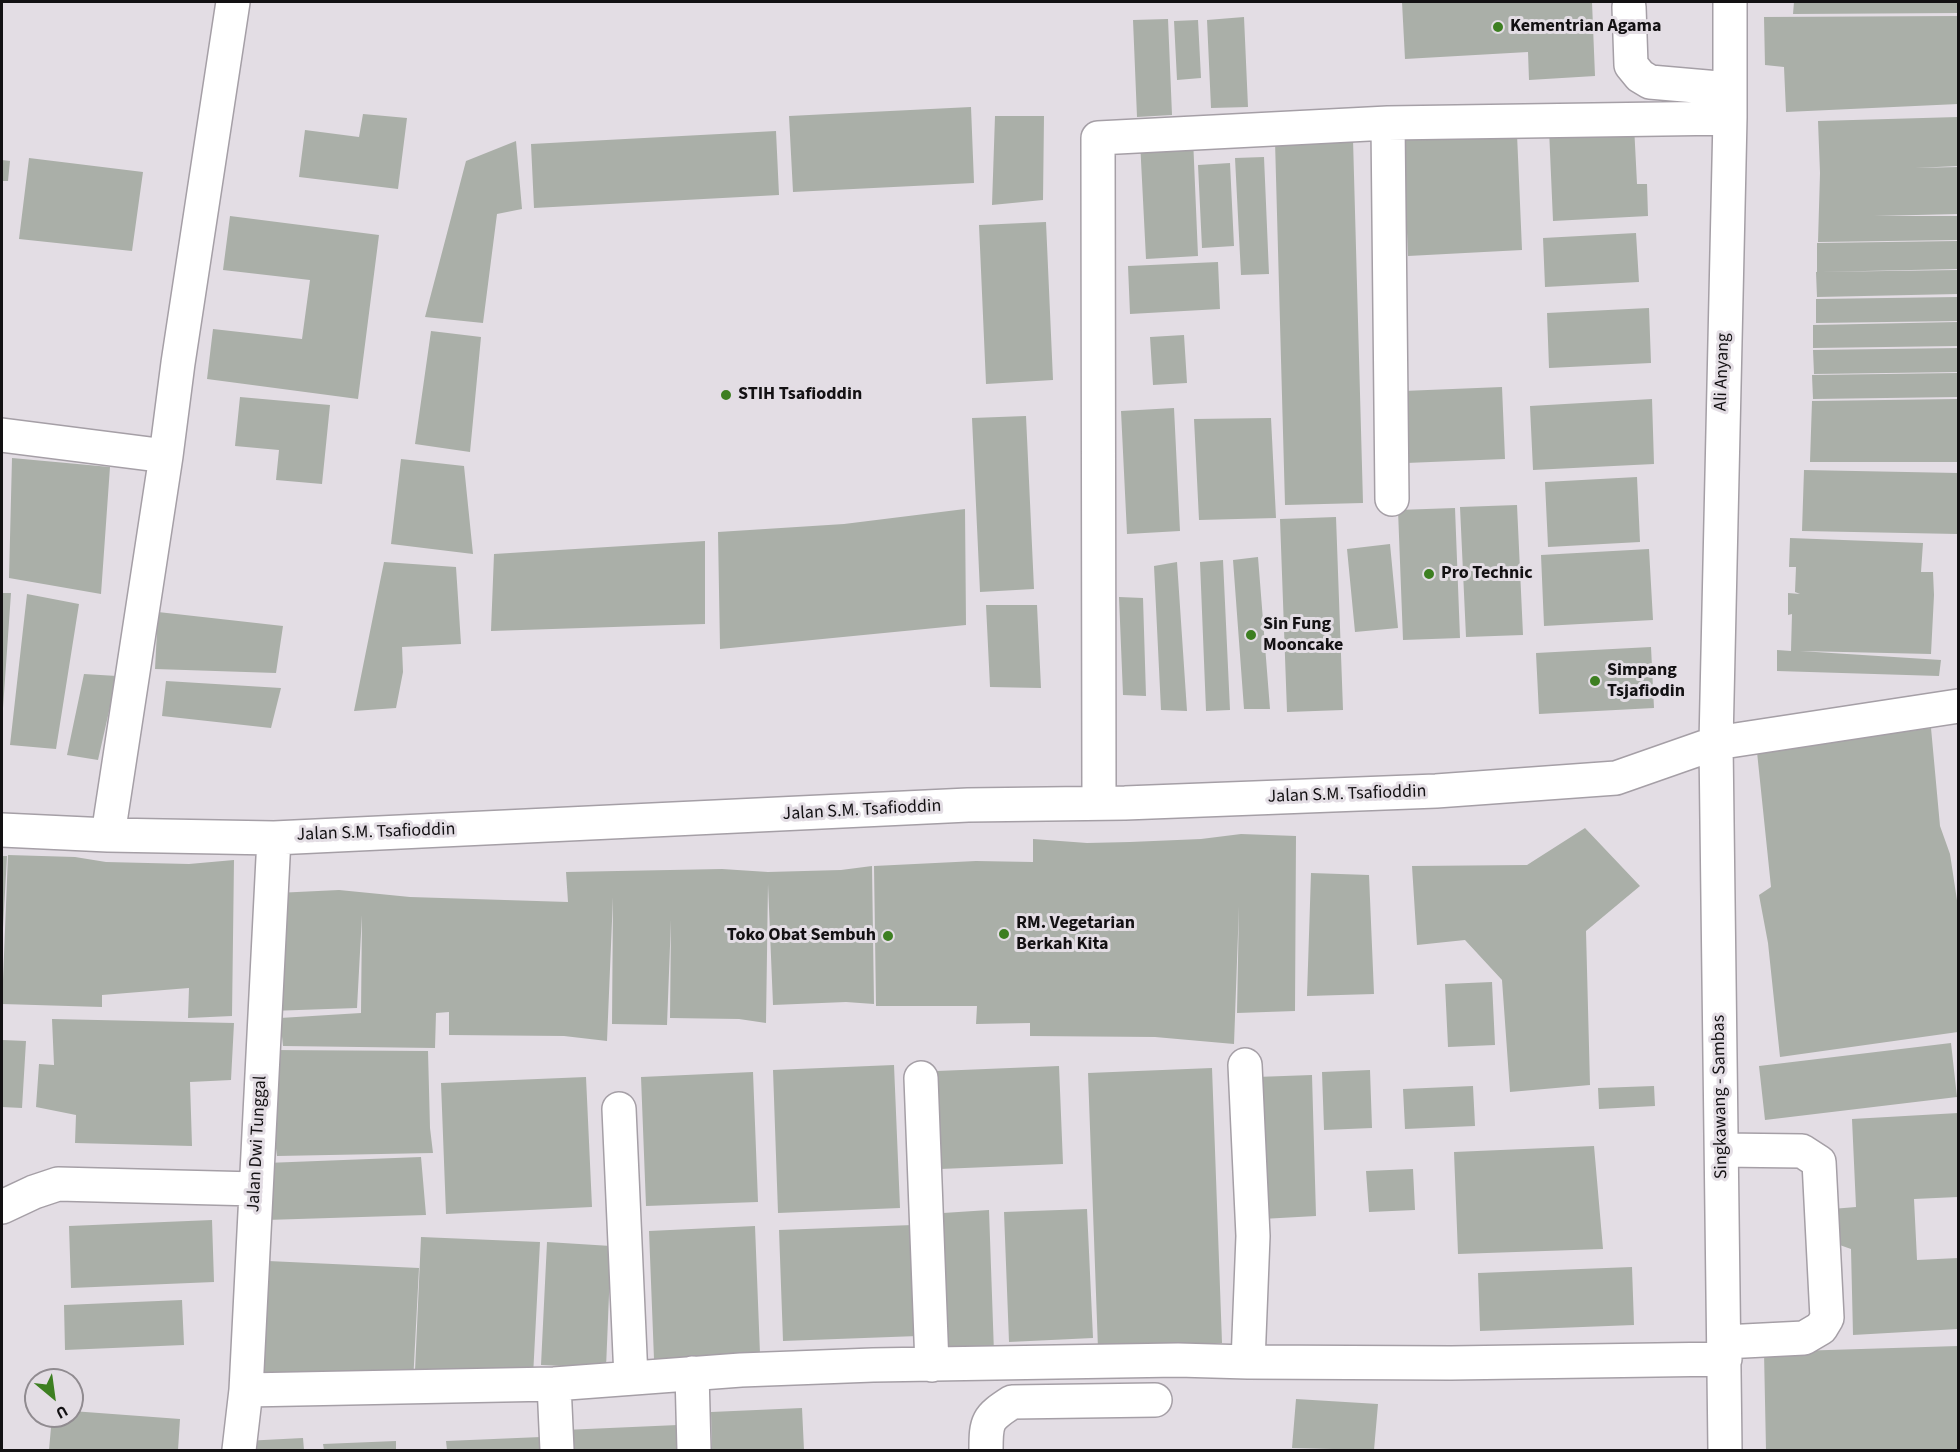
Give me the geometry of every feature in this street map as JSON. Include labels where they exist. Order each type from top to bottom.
[{"type":"street","points":[[108,835],[232,2]]},
{"type":"street","name":"Ali Anyang","points":[[1716,743],[1730,103],[1730,2]]},
{"type":"street","points":[[1629,7],[1631,65],[1640,76],[1650,82],[1730,103]]},
{"type":"street","points":[[1099,803],[1098,138],[1730,103]]},
{"type":"street","points":[[1388,123],[1392,499]]},
{"type":"street","points":[[2,435],[166,456]]},
{"type":"street","name":"Jalan S.M. Tsafioddin","points":[[2,830],[108,835],[274,838],[969,805],[1099,803],[1436,791],[1616,778],[1716,743],[1959,706]]},
{"type":"street","name":"Singkawang - Sambas","points":[[1716,743],[1725,1450]]},
{"type":"street","name":"Jalan Dwi Tunggal","points":[[239,1450],[246,1390],[274,838]]},
{"type":"street","points":[[1245,1065],[1254,1236],[1248,1362]]},
{"type":"street","points":[[921,1078],[932,1365]]},
{"type":"street","points":[[619,1109],[631,1378]]},
{"type":"street","points":[[246,1390],[554,1384],[741,1370],[932,1365],[1178,1360],[1451,1363],[1725,1351],[1804,1338],[1821,1328],[1827,1318],[1819,1162],[1802,1151],[1722,1150]]},
{"type":"street","points":[[2,1207],[58,1184],[256,1189]]},
{"type":"street","points":[[692,1373],[694,1450]]},
{"type":"street","points":[[554,1384],[556,1450]]},
{"type":"street","points":[[986,1450],[986,1428],[994,1413],[1012,1402],[1155,1400]]},
{"type":"building","name":"Kementrian Agama","points":[[1402,2],[1592,2],[1595,76],[1529,80],[1528,52],[1405,59]]},
{"type":"building","points":[[1794,2],[1958,2],[1958,13],[1793,14]]},
{"type":"building","points":[[1958,16],[1958,104],[1786,112],[1784,67],[1765,65],[1764,17]]},
{"type":"building","points":[[1244,17],[1248,107],[1211,108],[1207,20]]},
{"type":"building","points":[[1168,19],[1172,115],[1137,117],[1133,20]]},
{"type":"building","points":[[1198,20],[1201,78],[1177,80],[1174,21]]},
{"type":"building","points":[[971,107],[974,183],[793,192],[789,116]]},
{"type":"building","points":[[363,114],[407,118],[398,189],[299,177],[305,130],[359,137]]},
{"type":"building","points":[[995,116],[1044,116],[1043,200],[992,205]]},
{"type":"building","points":[[1958,117],[1958,166],[1915,168],[1958,167],[1958,214],[1874,216],[1958,216],[1958,240],[1818,242],[1820,173],[1818,121]]},
{"type":"building","points":[[1634,125],[1637,184],[1647,184],[1648,216],[1553,221],[1549,129]]},
{"type":"building","points":[[776,131],[779,195],[534,208],[531,144]]},
{"type":"building","points":[[1517,134],[1522,250],[1408,256],[1403,140]]},
{"type":"building","points":[[1193,138],[1198,256],[1146,259],[1140,141]]},
{"type":"building","points":[[1353,139],[1363,503],[1285,505],[1275,141]]},
{"type":"building","points":[[516,141],[522,209],[497,214],[483,323],[425,317],[466,161]]},
{"type":"building","points":[[1264,157],[1269,274],[1241,275],[1235,158]]},
{"type":"building","points":[[29,158],[143,172],[132,251],[19,239]]},
{"type":"building","points":[[2,160],[10,161],[8,181],[2,181]]},
{"type":"building","points":[[1230,163],[1234,246],[1202,248],[1198,165]]},
{"type":"building","points":[[230,216],[379,235],[358,399],[207,379],[213,329],[302,339],[310,280],[223,270]]},
{"type":"building","points":[[1046,222],[1053,380],[986,384],[979,225]]},
{"type":"building","points":[[1636,233],[1639,282],[1545,287],[1543,238]]},
{"type":"building","points":[[1958,241],[1958,269],[1817,272],[1817,243]]},
{"type":"building","points":[[1218,262],[1220,309],[1130,314],[1128,266]]},
{"type":"building","points":[[1958,270],[1958,294],[1817,297],[1816,272]]},
{"type":"building","points":[[1958,297],[1958,321],[1816,323],[1816,299]]},
{"type":"building","points":[[1649,308],[1651,363],[1549,368],[1547,313]]},
{"type":"building","points":[[1958,322],[1958,346],[1813,348],[1813,325]]},
{"type":"building","points":[[431,331],[481,337],[470,452],[415,444]]},
{"type":"building","points":[[1184,335],[1187,383],[1153,385],[1150,337]]},
{"type":"building","points":[[1958,348],[1958,372],[1814,374],[1813,350]]},
{"type":"building","points":[[1958,373],[1958,397],[1813,399],[1812,375]]},
{"type":"building","points":[[1502,387],[1505,459],[1406,463],[1403,391]]},
{"type":"building","points":[[240,397],[330,405],[322,484],[276,480],[279,450],[235,446]]},
{"type":"building","points":[[1652,399],[1654,464],[1533,470],[1530,406]]},
{"type":"building","points":[[1958,399],[1958,462],[1810,462],[1812,401]]},
{"type":"building","points":[[1174,408],[1180,531],[1127,534],[1121,411]]},
{"type":"building","points":[[1026,416],[1034,589],[980,592],[972,418]]},
{"type":"building","points":[[1271,418],[1276,518],[1199,520],[1194,419]]},
{"type":"building","points":[[12,458],[110,467],[101,594],[9,578]]},
{"type":"building","points":[[401,459],[464,466],[473,554],[391,544]]},
{"type":"building","points":[[1804,470],[1958,473],[1958,534],[1802,531]]},
{"type":"building","points":[[1637,477],[1640,542],[1548,547],[1545,482]]},
{"type":"building","points":[[1517,505],[1523,635],[1466,637],[1460,507]]},
{"type":"building","name":"Pro Technic","points":[[1455,508],[1460,638],[1403,640],[1398,510]]},
{"type":"building","points":[[965,509],[966,625],[720,649],[718,532],[844,524]]},
{"type":"building","points":[[1336,517],[1343,710],[1287,712],[1280,519]]},
{"type":"building","points":[[1790,538],[1923,543],[1921,572],[1933,572],[1931,654],[1800,651],[1941,660],[1939,676],[1777,671],[1777,650],[1791,651],[1792,614],[1788,615],[1788,593],[1800,594],[1795,592],[1796,567],[1789,567]]},
{"type":"building","points":[[705,541],[705,624],[491,631],[494,554]]},
{"type":"building","points":[[1390,544],[1398,628],[1355,632],[1347,549]]},
{"type":"building","points":[[1649,549],[1653,620],[1544,626],[1541,555]]},
{"type":"building","name":"Sin Fung Mooncake","points":[[1258,557],[1270,709],[1244,709],[1233,560]]},
{"type":"building","points":[[1223,560],[1230,710],[1206,711],[1200,562]]},
{"type":"building","points":[[384,562],[456,567],[461,644],[402,647],[403,672],[396,708],[354,711]]},
{"type":"building","points":[[1177,562],[1187,711],[1161,710],[1154,566]]},
{"type":"building","points":[[2,593],[11,593],[3,708],[2,707]]},
{"type":"building","points":[[27,594],[79,604],[56,749],[10,745]]},
{"type":"building","points":[[1119,597],[1143,598],[1146,696],[1123,695]]},
{"type":"building","points":[[986,605],[1037,605],[1041,688],[990,687]]},
{"type":"building","points":[[158,612],[283,626],[276,673],[155,669]]},
{"type":"building","name":"Simpang Tsjafiodin","points":[[1651,647],[1654,708],[1539,714],[1536,653]]},
{"type":"building","points":[[84,674],[117,676],[98,760],[67,755]]},
{"type":"building","points":[[166,681],[281,688],[271,728],[162,716]]},
{"type":"building","points":[[1931,728],[1940,826],[1950,854],[1958,907],[1958,1032],[1780,1057],[1768,943],[1759,895],[1771,887],[1757,752]]},
{"type":"building","points":[[1585,828],[1640,886],[1586,931],[1590,1085],[1510,1092],[1502,980],[1465,940],[1417,945],[1412,866],[1527,865]]},
{"type":"building","points":[[1241,834],[1296,836],[1295,1011],[1237,1013],[1239,906],[1234,1044],[1155,1037],[1030,1036],[1030,1023],[976,1024],[977,1006],[876,1006],[874,866],[976,861],[1033,862],[1033,839],[1087,843],[1130,842],[1201,839]]},
{"type":"building","points":[[8,855],[75,857],[106,862],[189,864],[234,860],[232,1016],[188,1018],[189,988],[102,995],[102,1007],[2,1004]]},
{"type":"building","points":[[2,856],[7,856],[3,928],[2,928]]},
{"type":"building","points":[[872,866],[874,1004],[846,1002],[773,1005],[768,884],[766,1023],[739,1019],[670,1018],[671,920],[667,1025],[612,1024],[613,897],[607,1041],[564,1036],[449,1035],[449,1012],[436,1013],[435,1048],[283,1046],[280,1018],[361,1013],[362,915],[357,1008],[270,1011],[276,893],[339,890],[410,897],[568,902],[566,872],[722,869],[768,872],[841,870]]},
{"type":"building","points":[[1311,873],[1369,875],[1374,994],[1307,996]]},
{"type":"building","points":[[1492,982],[1495,1045],[1448,1047],[1445,984]]},
{"type":"building","points":[[52,1019],[234,1023],[231,1080],[190,1082],[192,1146],[75,1143],[76,1115],[36,1107],[39,1064],[54,1065]]},
{"type":"building","points":[[2,1040],[26,1041],[22,1108],[2,1107]]},
{"type":"building","points":[[1951,1043],[1957,1097],[1765,1120],[1759,1066]]},
{"type":"building","points":[[271,1050],[428,1051],[433,1153],[277,1156],[273,1126]]},
{"type":"building","points":[[894,1065],[900,1208],[778,1213],[773,1070]]},
{"type":"building","points":[[1059,1066],[1063,1164],[940,1169],[937,1071]]},
{"type":"building","points":[[1212,1068],[1222,1343],[1098,1349],[1088,1073]]},
{"type":"building","points":[[1370,1070],[1372,1128],[1324,1130],[1322,1072]]},
{"type":"building","points":[[753,1072],[758,1202],[646,1206],[641,1077]]},
{"type":"building","points":[[1312,1075],[1316,1216],[1262,1219],[1256,1077]]},
{"type":"building","points":[[586,1077],[592,1207],[446,1214],[441,1083]]},
{"type":"building","points":[[1473,1086],[1475,1126],[1405,1129],[1403,1089]]},
{"type":"building","points":[[1654,1086],[1655,1106],[1599,1109],[1598,1088]]},
{"type":"building","points":[[1958,1113],[1958,1197],[1914,1199],[1917,1260],[1958,1258],[1958,1329],[1853,1335],[1851,1249],[1834,1243],[1832,1209],[1856,1207],[1852,1119]]},
{"type":"building","points":[[1594,1146],[1603,1249],[1458,1254],[1454,1152]]},
{"type":"building","points":[[421,1157],[426,1215],[266,1220],[266,1163]]},
{"type":"building","points":[[1413,1169],[1415,1210],[1369,1212],[1366,1171]]},
{"type":"building","points":[[1087,1209],[1093,1338],[1009,1342],[1004,1212]]},
{"type":"building","points":[[989,1210],[994,1353],[948,1355],[943,1213]]},
{"type":"building","points":[[212,1220],[214,1282],[71,1288],[69,1226]]},
{"type":"building","points":[[913,1225],[918,1336],[783,1341],[779,1230]]},
{"type":"building","points":[[755,1226],[760,1354],[654,1359],[649,1231]]},
{"type":"building","points":[[421,1237],[540,1242],[533,1376],[415,1371]]},
{"type":"building","points":[[547,1242],[611,1246],[606,1368],[541,1365]]},
{"type":"building","points":[[268,1261],[419,1268],[413,1383],[262,1376]]},
{"type":"building","points":[[1632,1267],[1634,1325],[1480,1331],[1478,1273]]},
{"type":"building","points":[[182,1300],[184,1345],[65,1350],[64,1305]]},
{"type":"building","points":[[1958,1346],[1958,1450],[1766,1450],[1764,1352]]},
{"type":"building","points":[[1296,1399],[1378,1404],[1374,1450],[1292,1448]]},
{"type":"building","points":[[802,1408],[804,1450],[712,1450],[711,1412]]},
{"type":"building","points":[[84,1412],[180,1419],[178,1450],[49,1450],[51,1428],[84,1428]]},
{"type":"building","points":[[678,1425],[679,1450],[565,1450],[564,1430]]},
{"type":"building","points":[[541,1437],[542,1450],[447,1450],[446,1441]]},
{"type":"building","points":[[303,1438],[304,1450],[244,1450],[244,1441]]},
{"type":"building","points":[[396,1441],[396,1450],[324,1450],[323,1444]]},
{"type":"place","name":"Kementrian Agama","points":[[1498,27]]},
{"type":"place","name":"STIH Tsafioddin","points":[[726,395]]},
{"type":"place","name":"Pro Technic","points":[[1429,574]]},
{"type":"place","name":"Sin Fung Mooncake","points":[[1251,635]]},
{"type":"place","name":"Simpang Tsjafiodin","points":[[1595,681]]},
{"type":"place","name":"RM. Vegetarian Berkah Kita","points":[[1004,934]]},
{"type":"place","name":"Toko Obat Sembuh","points":[[888,936]]}]
